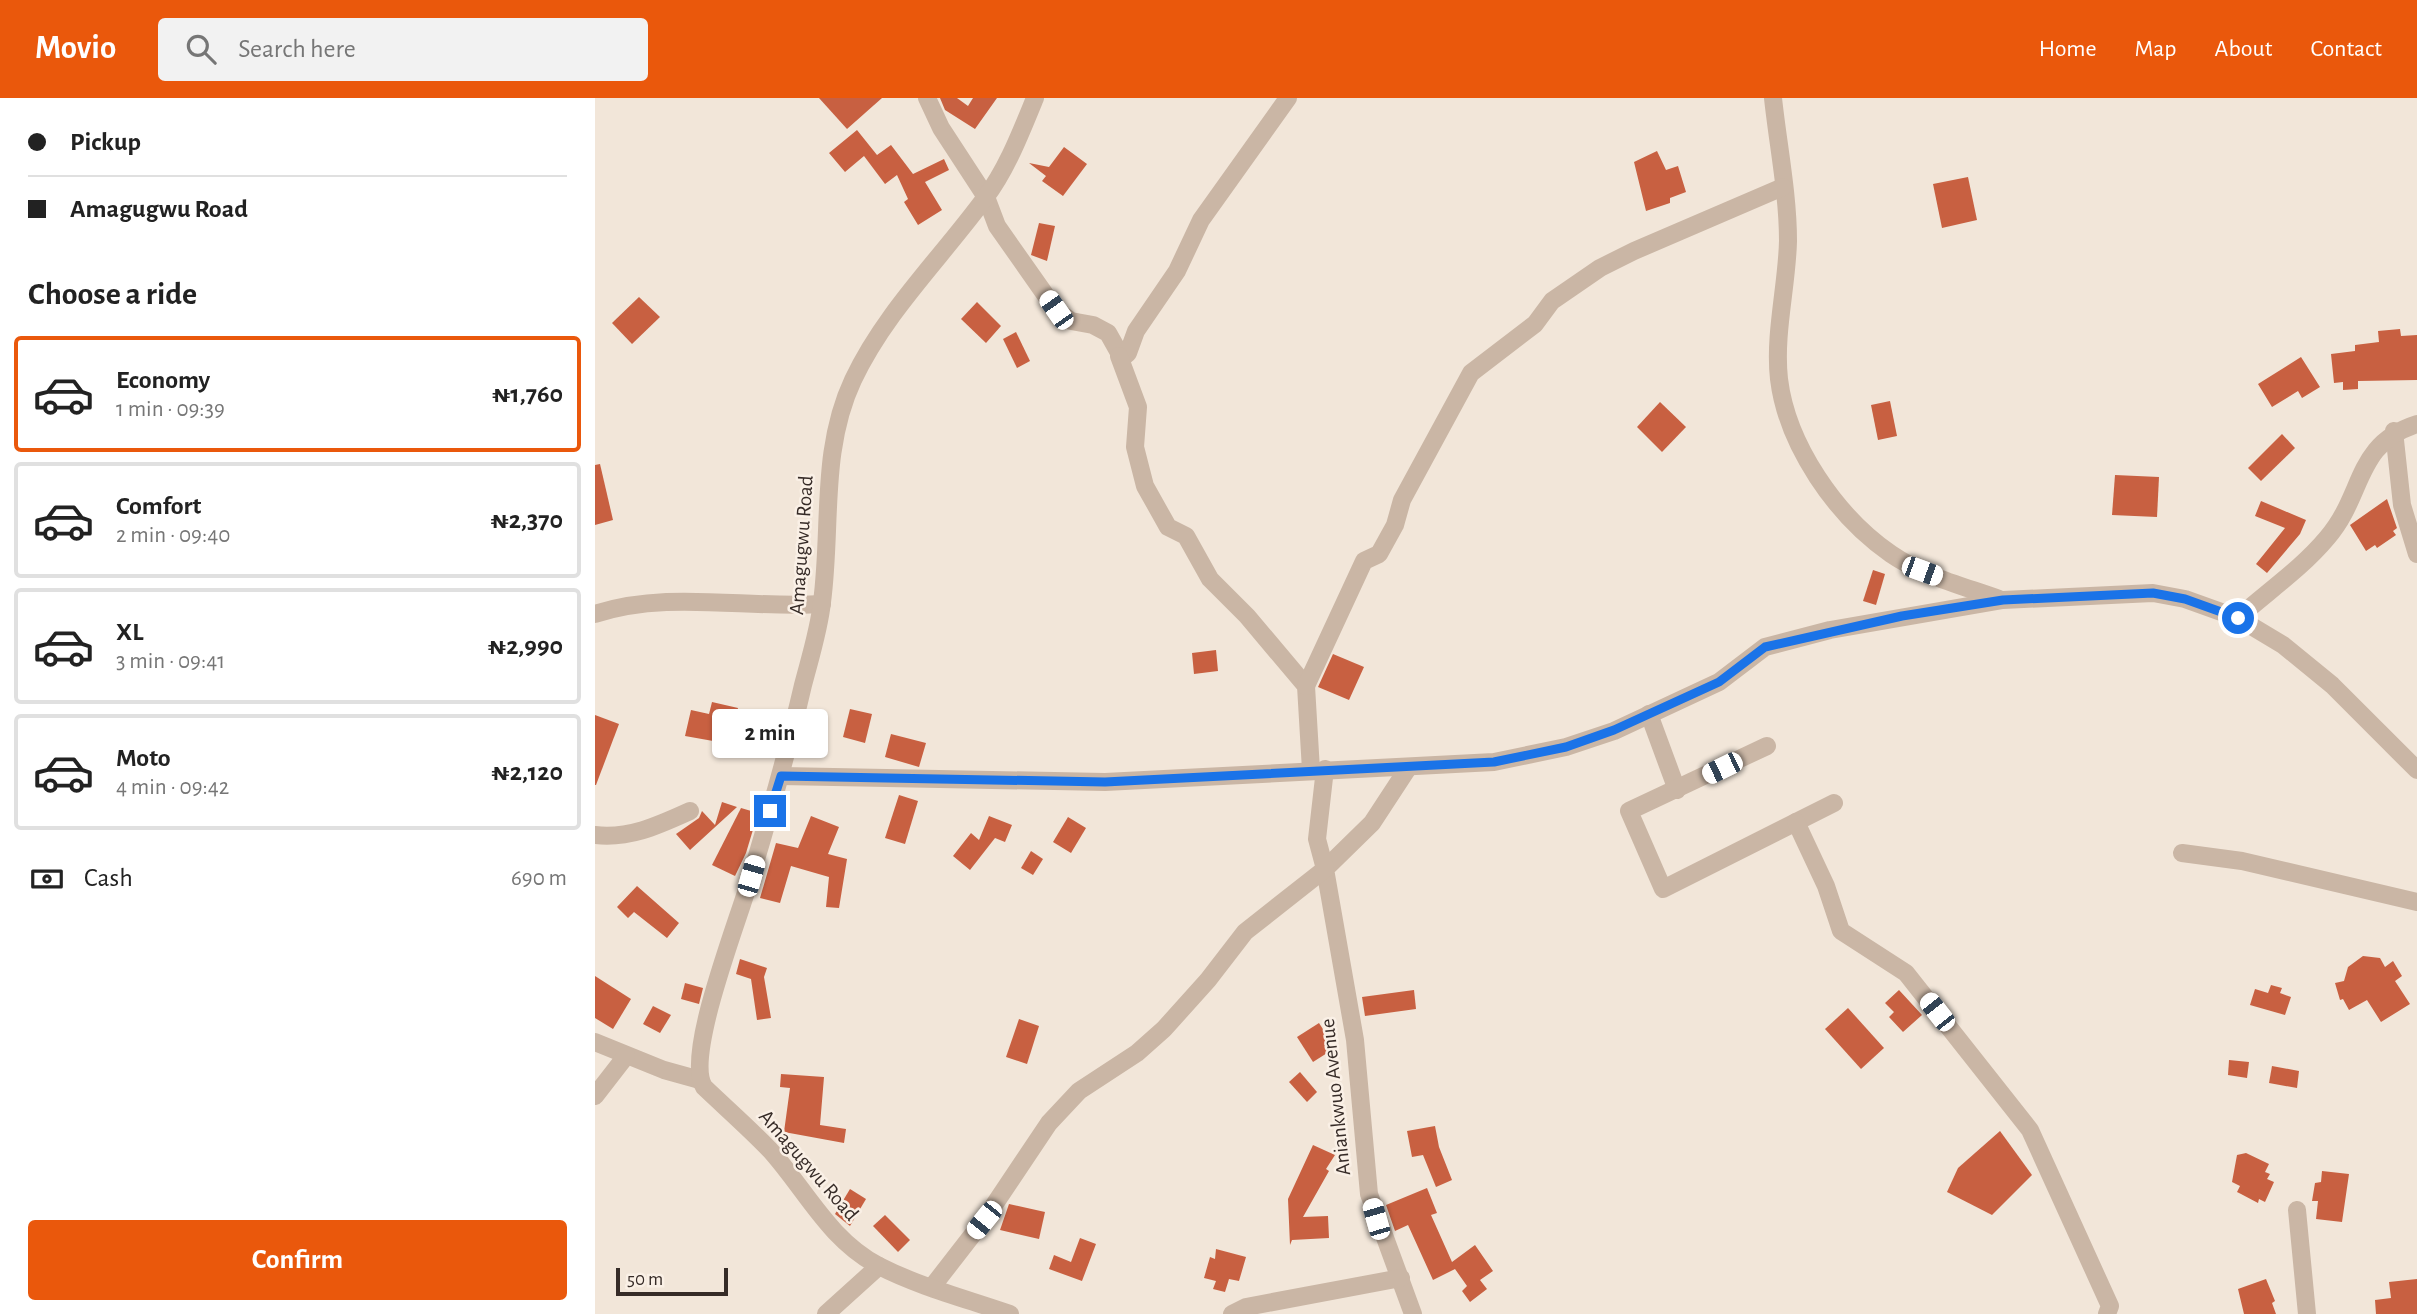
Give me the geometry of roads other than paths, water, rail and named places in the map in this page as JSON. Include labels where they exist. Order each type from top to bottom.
[{"type":"street","points":[[927,98],[941,128],[986,197],[997,226],[1056,310],[1072,321],[1093,325],[1108,333],[1138,407],[1135,447],[1145,486],[1168,527],[1186,536],[1210,579],[1247,616],[1306,685],[1363,561],[1379,554],[1395,525],[1402,500],[1471,373],[1535,324],[1552,301],[1600,268],[1666,236],[1783,187]]},
{"type":"street","name":"Amagugwu Road","points":[[700,1080],[701,1049],[710,1009],[781,776],[822,604],[829,467],[840,414],[853,380],[896,312],[986,197],[1012,151],[1035,98]]},
{"type":"street","points":[[1119,356],[1128,353],[1136,331],[1167,288],[1201,220],[1288,98]]},
{"type":"street","points":[[1773,98],[1788,238],[1779,377],[1785,412],[1799,447],[1821,483],[1863,531],[1891,554],[1922,571],[2003,600]]},
{"type":"street","points":[[2238,618],[2298,569],[2329,536],[2343,515],[2371,453],[2394,431],[2417,424]]},
{"type":"street","points":[[2394,431],[2402,505],[2417,554]]},
{"type":"street","points":[[781,776],[1105,782],[1494,762],[1534,755],[1614,730],[1719,682],[1765,647],[1890,618],[2003,600],[2153,593],[2185,599],[2238,618],[2310,666],[2417,770]]},
{"type":"street","points":[[595,614],[619,606],[654,602],[777,607],[822,604]]},
{"type":"street","name":"Aniankwuo Avenue","points":[[1306,685],[1318,770],[1317,839],[1325,869],[1355,1040],[1369,1194],[1413,1314]]},
{"type":"street","points":[[1649,714],[1677,790]]},
{"type":"street","points":[[1767,746],[1629,811],[1663,889],[1834,803]]},
{"type":"street","points":[[932,1287],[984,1220],[1049,1123],[1079,1091],[1137,1053],[1164,1029],[1208,980],[1245,932],[1325,869],[1372,822],[1408,768]]},
{"type":"street","points":[[595,835],[611,837],[652,829],[690,811]]},
{"type":"street","points":[[1796,822],[1826,886],[1841,931],[1906,972],[2030,1130],[2109,1306],[2107,1314]]},
{"type":"street","points":[[2182,853],[2242,860],[2417,902]]},
{"type":"street","name":"Amagugwu Road","points":[[595,1042],[626,1056],[700,1080],[771,1152],[818,1216],[879,1266],[1010,1314]]},
{"type":"street","points":[[595,1096],[626,1056]]},
{"type":"street","points":[[2297,1210],[2307,1314]]},
{"type":"street","points":[[826,1314],[879,1266]]},
{"type":"street","points":[[1232,1314],[1246,1307],[1401,1278]]}]
